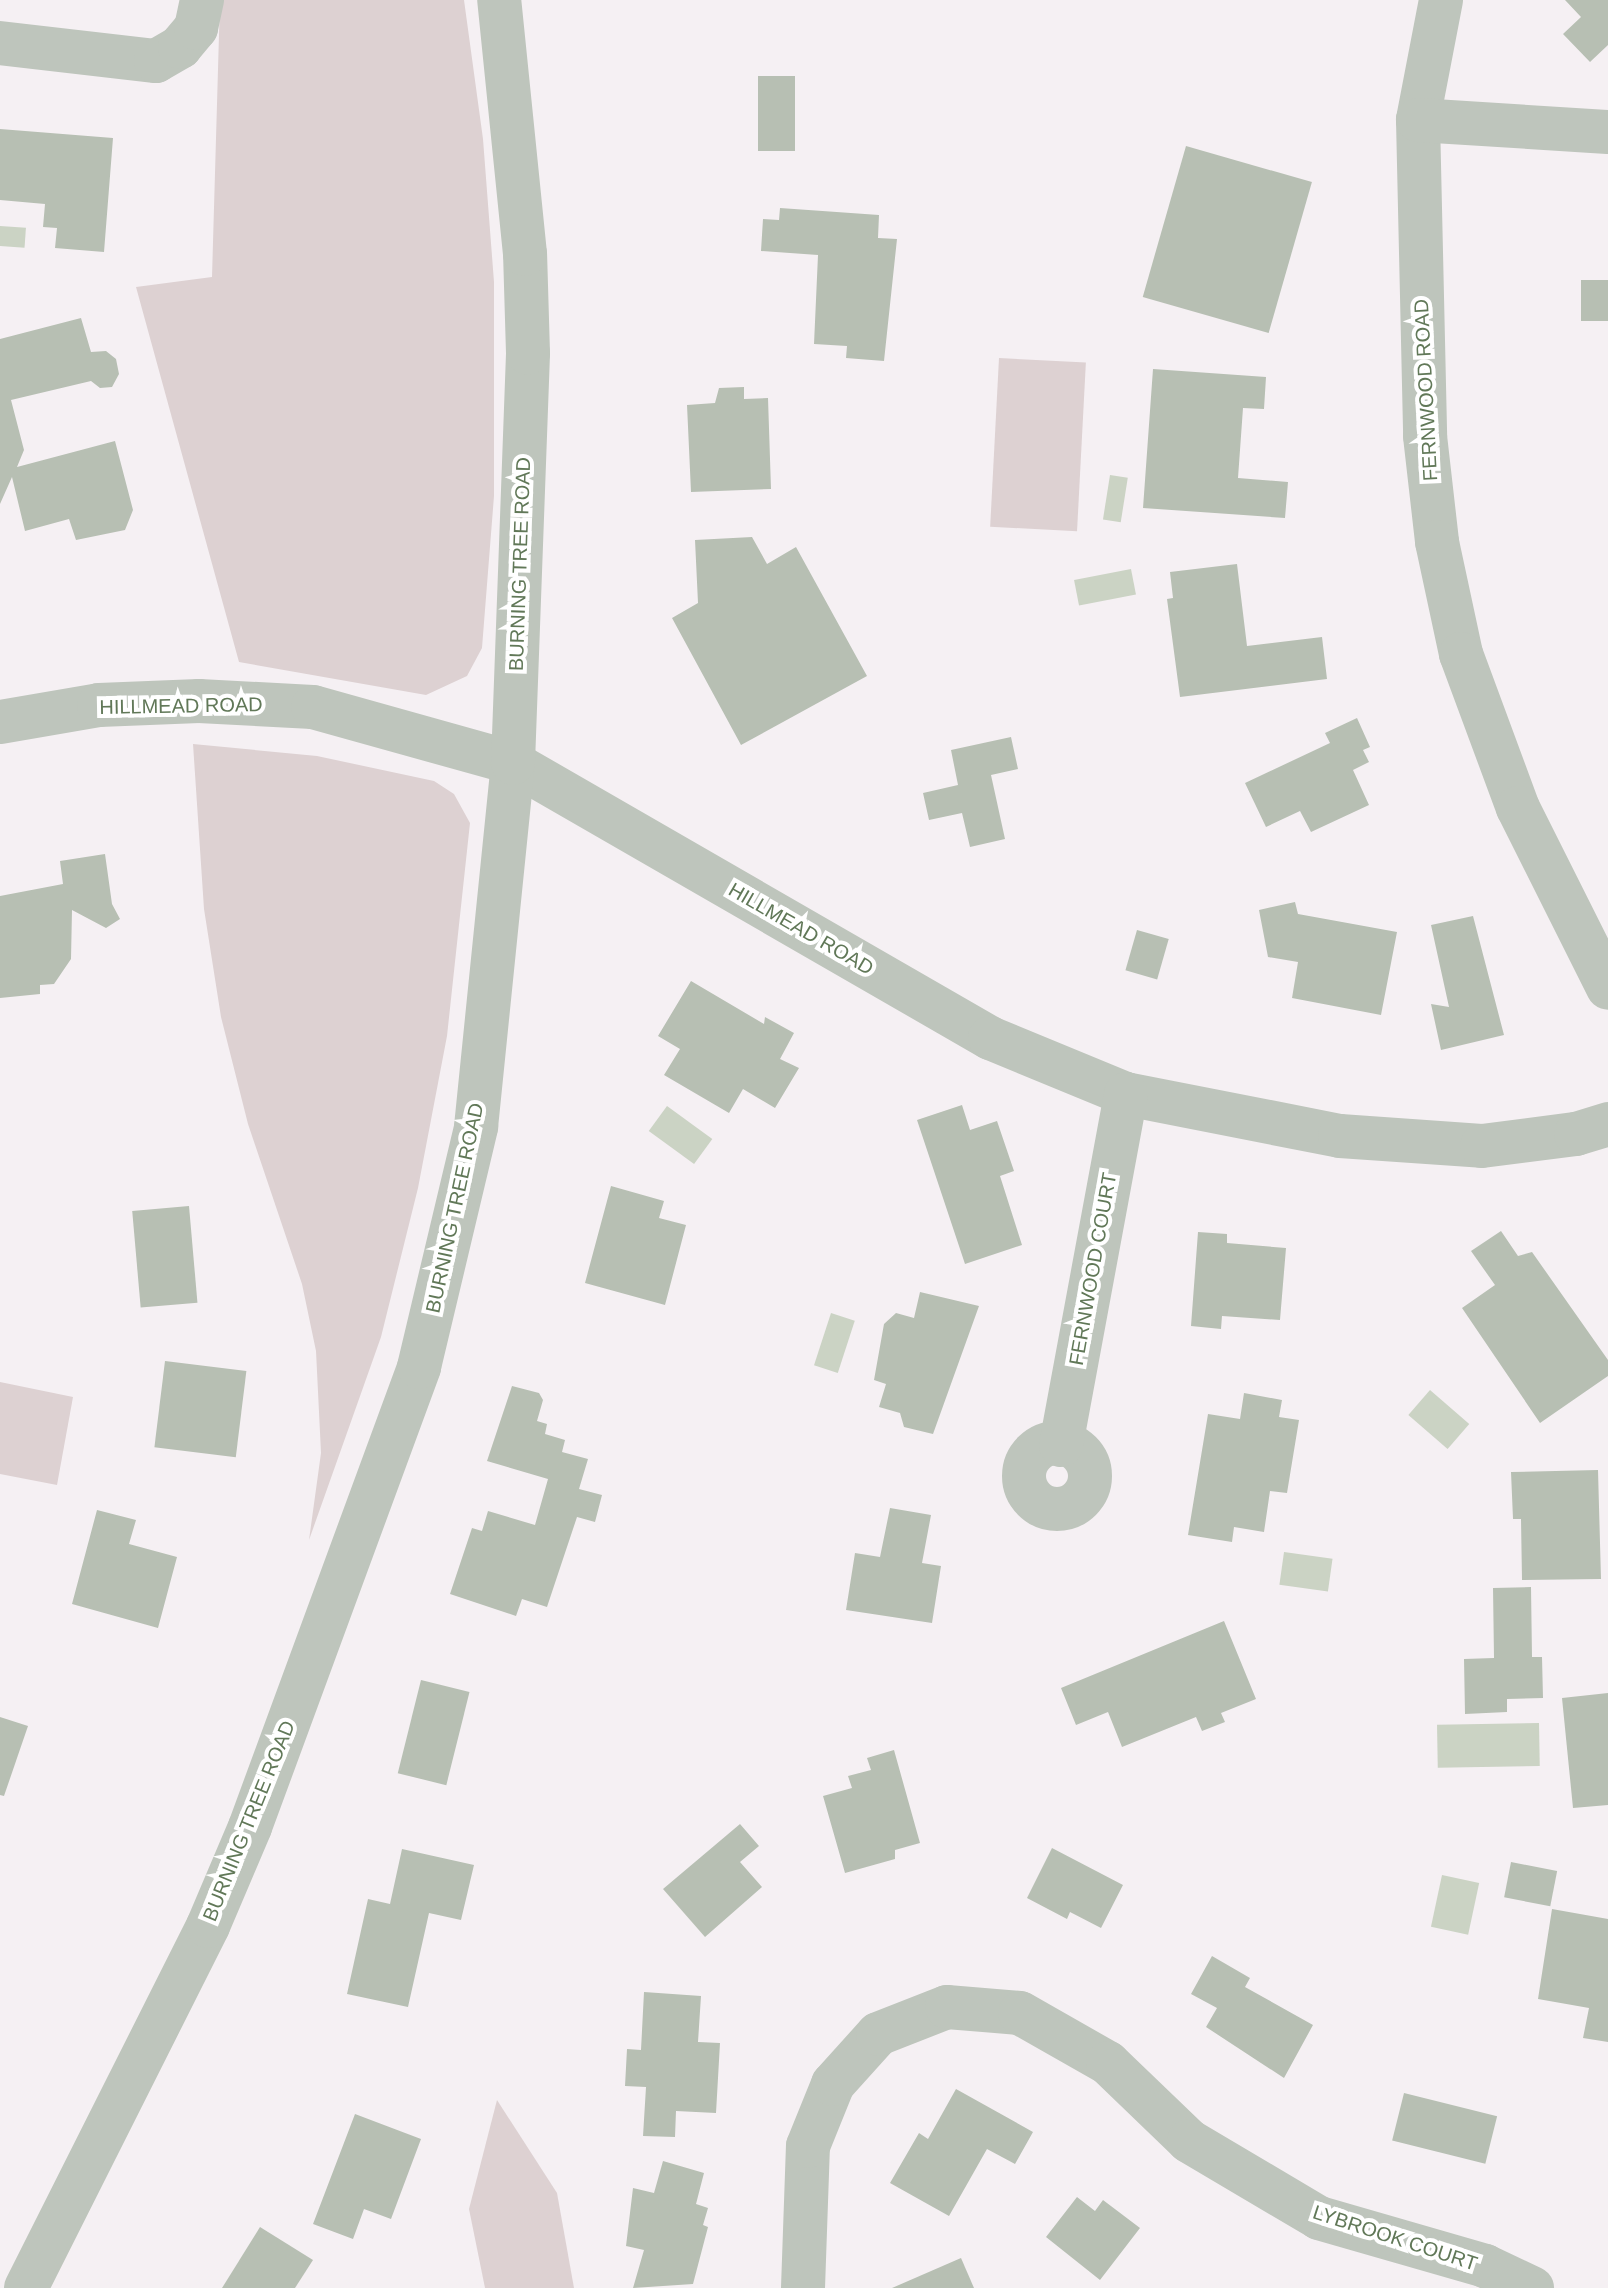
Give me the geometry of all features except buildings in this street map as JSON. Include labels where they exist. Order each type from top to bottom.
[{"type":"street","points":[[0,43],[129,61],[156,61],[180,47],[196,28],[202,0]]},
{"type":"street","name":"BURNING TREE ROAD","points":[[26,2288],[208,1926],[250,1827],[419,1367],[476,1127],[513,763],[528,353],[525,254],[499,0]]},
{"type":"street","name":"FERNWOOD ROAD","points":[[1441,0],[1418,120],[1425,436],[1437,542],[1461,654],[1518,808],[1608,988]]},
{"type":"street","points":[[1418,120],[1608,132]]},
{"type":"street","name":"HILLMEAD ROAD","points":[[0,722],[99,705],[199,701],[313,707],[513,763],[990,1038],[1126,1094],[1340,1136],[1482,1146],[1576,1134],[1608,1124]]},
{"type":"street","name":"FERNWOOD COURT","points":[[1061,1445],[1126,1094]]},
{"type":"street","name":"LYBROOK COURT","points":[[803,2288],[808,2146],[833,2084],[878,2034],[947,2007],[1020,2013],[1108,2063],[1189,2141],[1319,2218],[1485,2266],[1532,2288]]},
{"type":"shaded area","points":[[220,0],[464,0],[483,139],[494,282],[494,496],[482,648],[467,676],[426,695],[239,662],[136,287],[212,277]]},
{"type":"shaded area","points":[[0,226],[26,228],[25,248],[0,246]]},
{"type":"shaded area","points":[[999,358],[1086,363],[1077,531],[990,527]]},
{"type":"shaded area","points":[[1110,475],[1128,478],[1121,522],[1103,519]]},
{"type":"shaded area","points":[[1131,569],[1136,595],[1079,606],[1074,580]]},
{"type":"shaded area","points":[[193,744],[317,756],[434,781],[454,794],[470,823],[447,1036],[418,1188],[381,1337],[309,1540],[321,1453],[316,1351],[302,1284],[248,1124],[221,1017],[204,909]]},
{"type":"shaded area","points":[[667,1106],[712,1139],[694,1164],[649,1131]]},
{"type":"shaded area","points":[[831,1313],[855,1321],[838,1373],[814,1365]]},
{"type":"shaded area","points":[[0,1382],[73,1397],[57,1485],[0,1474]]},
{"type":"shaded area","points":[[1430,1390],[1469,1424],[1448,1449],[1408,1415]]},
{"type":"shaded area","points":[[1284,1552],[1333,1559],[1328,1591],[1279,1585]]},
{"type":"shaded area","points":[[1539,1723],[1540,1766],[1438,1768],[1437,1725]]},
{"type":"shaded area","points":[[1442,1875],[1479,1883],[1468,1935],[1431,1927]]},
{"type":"shaded area","points":[[497,2100],[557,2193],[574,2288],[485,2288],[469,2209]]}]
